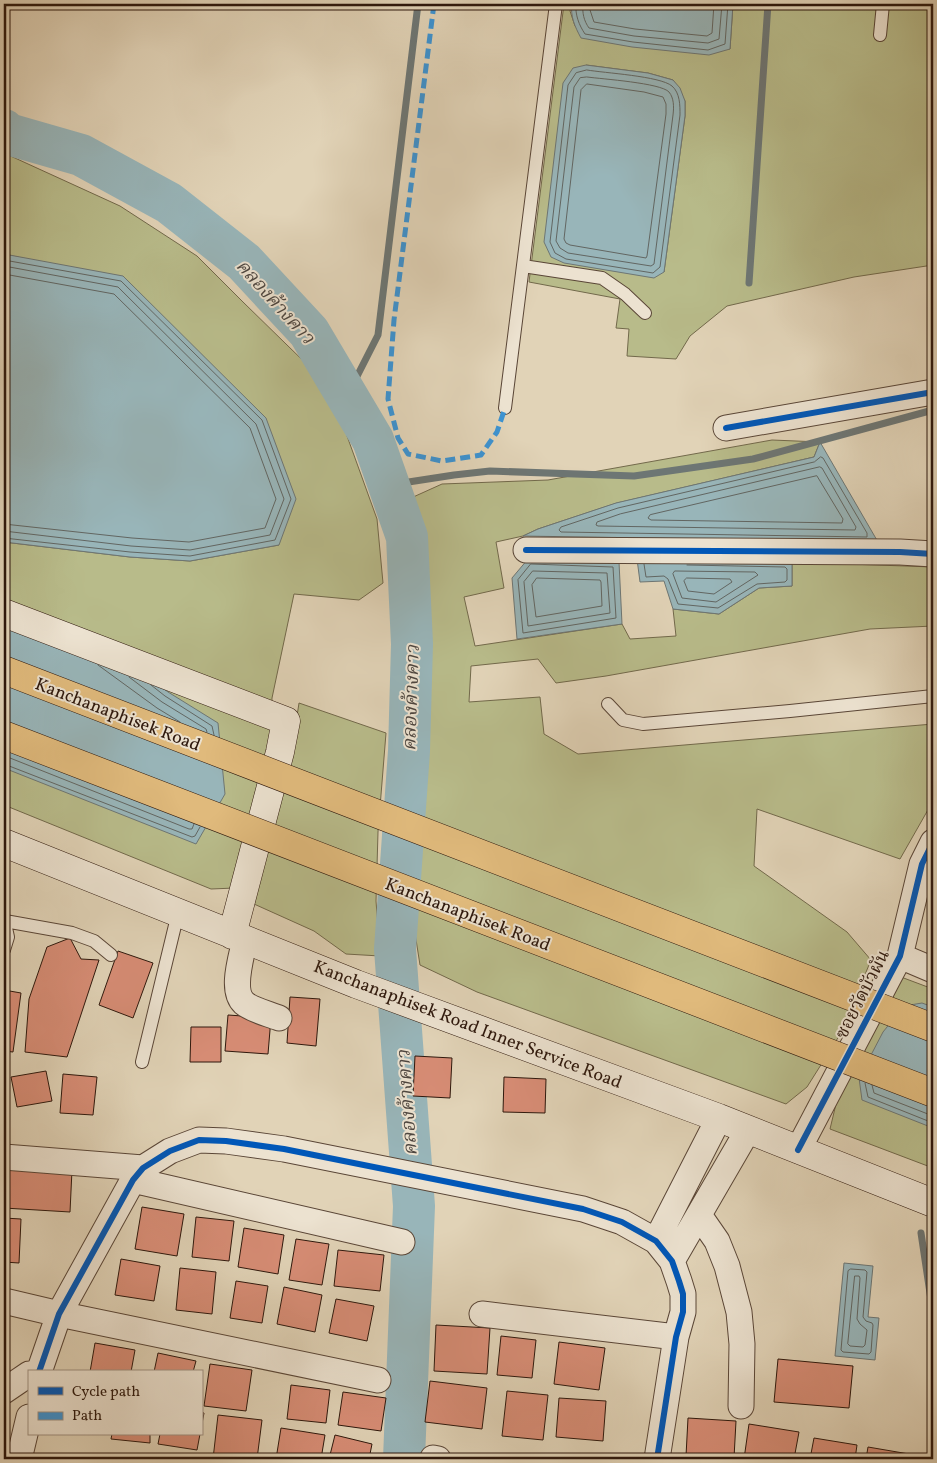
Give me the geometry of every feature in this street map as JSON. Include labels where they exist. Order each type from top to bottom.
[{"type":"highway","name":"Kanchanaphisek Road","points":[[4,670],[933,1028]]},
{"type":"highway","name":"Kanchanaphisek Road","points":[[4,735],[933,1093]]},
{"type":"main road","points":[[4,613],[286,721],[239,937]]},
{"type":"main road","name":"Kanchanaphisek Road Inner Service Road","points":[[4,843],[356,984],[719,1118],[933,1203]]},
{"type":"street","points":[[726,428],[933,392]]},
{"type":"street","points":[[526,550],[900,552],[933,554]]},
{"type":"street","name":"ซอยวัดบัวผัน","points":[[798,1150],[900,956],[930,856]]},
{"type":"street","points":[[239,937],[236,987],[238,997],[245,1004],[280,1018]]},
{"type":"street","points":[[900,956],[933,970]]},
{"type":"street","points":[[656,1241],[719,1118]]},
{"type":"street","points":[[672,1261],[748,1130]]},
{"type":"street","points":[[35,1370],[59,1314],[138,1174],[170,1151],[199,1140],[226,1141],[284,1149],[583,1209],[622,1222],[656,1241],[672,1261],[683,1294],[683,1312],[676,1337],[657,1459]]},
{"type":"street","points":[[4,1157],[138,1174],[402,1242]]},
{"type":"street","points":[[699,1215],[717,1241],[727,1266],[739,1312],[742,1344],[741,1406]]},
{"type":"street","points":[[4,1301],[378,1380]]},
{"type":"street","points":[[482,1314],[676,1337]]},
{"type":"street","points":[[4,1391],[28,1376]]},
{"type":"street","points":[[20,1459],[28,1422]]},
{"type":"lane","points":[[505,408],[556,4]]},
{"type":"lane","points":[[880,35],[883,4]]},
{"type":"lane","points":[[523,266],[602,278],[625,294],[645,313]]},
{"type":"lane","points":[[608,704],[623,720],[643,724],[933,696]]},
{"type":"lane","points":[[142,1062],[178,913]]},
{"type":"lane","points":[[4,950],[8,937],[4,920],[72,933],[94,942],[111,955]]},
{"type":"green space","points":[[564,4],[572,4],[570,11],[575,26],[730,49],[733,4],[933,4],[933,265],[854,277],[727,306],[690,336],[676,359],[627,356],[629,329],[616,328],[620,299],[529,282]],"holes":[[[586,65],[648,73],[673,80],[685,101],[685,116],[664,272]]]},
{"type":"green space","points":[[4,153],[120,206],[197,256],[329,386],[377,519],[383,583],[359,600],[294,594],[272,698],[271,740],[235,888],[211,889],[4,805],[4,542],[130,557],[190,561],[279,545],[26,259],[4,254]]},
{"type":"green space","points":[[772,440],[820,442],[814,457],[617,503],[538,529],[523,536],[496,542],[504,588],[464,597],[475,646],[622,624],[630,639],[676,636],[673,609],[719,614],[759,588],[792,586],[792,562],[933,567],[933,626],[870,629],[606,676],[556,683],[538,659],[471,666],[469,702],[540,697],[544,734],[578,754],[933,724],[933,801],[900,859],[757,809],[754,866],[847,932],[871,960],[841,1033],[807,1087],[786,1104],[477,992],[420,965],[412,914],[424,789],[416,758],[420,688],[420,534],[411,498],[442,484],[548,480]]},
{"type":"green space","points":[[299,703],[386,733],[378,832],[376,901],[380,956],[346,954],[314,931],[254,904],[292,749]]},
{"type":"green space","points":[[901,977],[933,989],[933,1168],[830,1129],[836,1104]]},
{"type":"water","points":[[572,4],[733,4],[730,49],[709,55],[632,47],[581,38],[574,21]]},
{"type":"water","points":[[586,65],[648,73],[673,80],[680,88],[685,101],[685,116],[664,272],[654,278],[564,263],[551,257],[544,242],[563,83],[573,68]]},
{"type":"water","points":[[4,254],[123,276],[266,418],[296,499],[279,545],[190,561],[130,557],[4,542]]},
{"type":"water","points":[[820,442],[878,542],[523,536],[538,529],[616,503],[814,457]]},
{"type":"water","points":[[528,559],[619,562],[622,624],[517,639],[512,578]]},
{"type":"water","points":[[637,559],[792,562],[792,586],[759,588],[719,614],[673,609],[664,581],[640,582]]},
{"type":"water","points":[[4,618],[140,671],[168,692],[218,723],[225,794],[196,844],[4,768]]},
{"type":"water","points":[[922,1003],[933,1007],[933,1128],[862,1100],[859,1078],[883,1032],[904,1006]]},
{"type":"water","points":[[844,1263],[873,1266],[868,1317],[879,1318],[875,1360],[835,1356]]},
{"type":"building","points":[[70,938],[81,959],[99,960],[67,1057],[25,1052],[29,999],[47,947]]},
{"type":"building","points":[[118,951],[153,963],[133,1018],[99,1005]]},
{"type":"building","points":[[4,990],[21,993],[13,1052],[4,1051]]},
{"type":"building","points":[[290,997],[320,999],[316,1046],[287,1043]]},
{"type":"building","points":[[228,1015],[271,1018],[268,1054],[225,1051]]},
{"type":"building","points":[[191,1027],[221,1027],[221,1062],[190,1062]]},
{"type":"building","points":[[415,1056],[452,1058],[450,1098],[413,1096]]},
{"type":"building","points":[[46,1071],[52,1101],[17,1107],[11,1077]]},
{"type":"building","points":[[63,1074],[97,1077],[93,1115],[60,1113]]},
{"type":"building","points":[[504,1077],[546,1079],[545,1113],[503,1112]]},
{"type":"building","points":[[4,1165],[72,1170],[70,1212],[4,1208]]},
{"type":"building","points":[[142,1207],[184,1214],[177,1256],[135,1249]]},
{"type":"building","points":[[196,1217],[234,1221],[229,1261],[192,1257]]},
{"type":"building","points":[[4,1218],[21,1219],[19,1263],[4,1262]]},
{"type":"building","points":[[244,1228],[284,1235],[278,1274],[238,1267]]},
{"type":"building","points":[[296,1239],[329,1244],[322,1285],[289,1280]]},
{"type":"building","points":[[338,1250],[384,1255],[380,1291],[334,1286]]},
{"type":"building","points":[[121,1259],[160,1266],[154,1301],[115,1295]]},
{"type":"building","points":[[180,1268],[216,1272],[212,1314],[176,1310]]},
{"type":"building","points":[[236,1281],[268,1286],[262,1323],[230,1318]]},
{"type":"building","points":[[284,1287],[322,1295],[315,1332],[277,1324]]},
{"type":"building","points":[[336,1299],[374,1306],[367,1341],[329,1333]]},
{"type":"building","points":[[436,1325],[490,1328],[487,1374],[434,1371]]},
{"type":"building","points":[[501,1336],[536,1340],[532,1378],[497,1375]]},
{"type":"building","points":[[559,1342],[605,1348],[599,1390],[554,1384]]},
{"type":"building","points":[[95,1343],[135,1350],[131,1370],[90,1370]]},
{"type":"building","points":[[158,1353],[196,1361],[194,1370],[154,1370]]},
{"type":"building","points":[[778,1359],[853,1366],[849,1408],[774,1402]]},
{"type":"building","points":[[210,1364],[252,1370],[246,1411],[204,1406]]},
{"type":"building","points":[[430,1381],[487,1388],[482,1429],[425,1422]]},
{"type":"building","points":[[291,1385],[330,1390],[326,1423],[287,1419]]},
{"type":"building","points":[[507,1391],[548,1395],[543,1440],[502,1436]]},
{"type":"building","points":[[343,1392],[386,1398],[381,1431],[338,1425]]},
{"type":"building","points":[[559,1398],[606,1401],[603,1441],[556,1437]]},
{"type":"building","points":[[218,1415],[262,1420],[257,1459],[213,1459]]},
{"type":"building","points":[[688,1418],[736,1421],[734,1458],[686,1456]]},
{"type":"building","points":[[749,1424],[799,1432],[794,1459],[744,1459]]},
{"type":"building","points":[[281,1428],[325,1435],[321,1459],[276,1459]]},
{"type":"building","points":[[335,1435],[372,1444],[369,1459],[329,1459]]},
{"type":"building","points":[[112,1436],[150,1436],[150,1443],[111,1439]]},
{"type":"building","points":[[160,1436],[200,1436],[197,1450],[158,1444]]},
{"type":"building","points":[[814,1438],[857,1445],[855,1459],[810,1459]]},
{"type":"building","points":[[868,1447],[909,1454],[908,1459],[866,1459]]},
{"type":"waterway","points":[[347,396],[378,335],[418,4]]},
{"type":"waterway","points":[[749,283],[768,4]]},
{"type":"waterway","name":"คลองค้างคาว","points":[[4,130],[8,134],[81,155],[169,203],[244,262],[309,332],[373,440],[407,537],[412,644],[409,751],[395,949],[414,1206],[404,1459]]},
{"type":"waterway","points":[[389,485],[490,471],[634,476],[753,459],[933,410]]},
{"type":"waterway","points":[[921,1233],[933,1313]]},
{"type":"marked path","points":[[434,4],[394,320],[388,399],[398,438],[408,454],[442,461],[481,455],[497,432],[505,408]]},
{"type":"cycle path","points":[[726,428],[933,392]]},
{"type":"cycle path","points":[[526,550],[900,552],[933,554]]},
{"type":"cycle path","points":[[798,1150],[900,956],[922,864],[933,842]]},
{"type":"cycle path","points":[[40,1370],[59,1314],[133,1180],[143,1168],[170,1151],[199,1140],[226,1141],[284,1149],[583,1209],[622,1222],[656,1241],[672,1261],[683,1294],[683,1312],[676,1337],[657,1459]]}]
